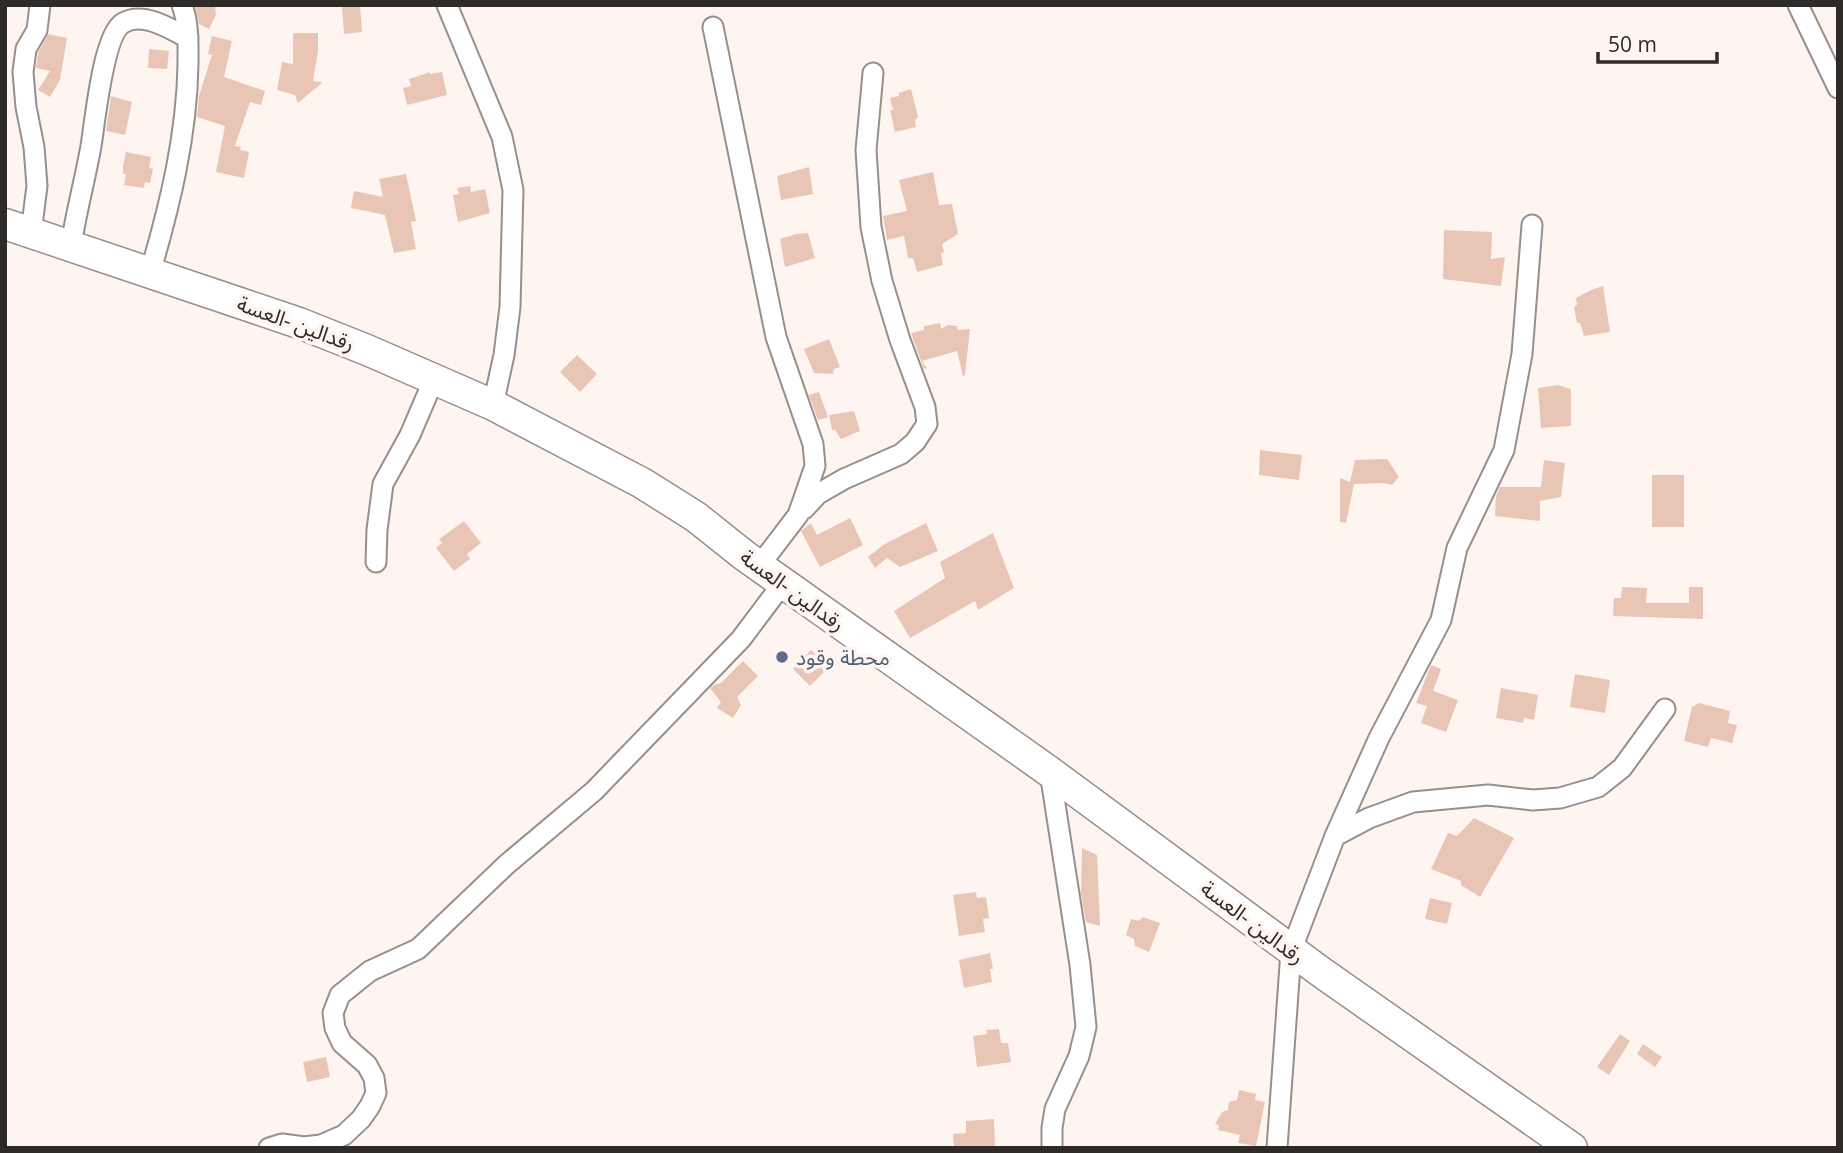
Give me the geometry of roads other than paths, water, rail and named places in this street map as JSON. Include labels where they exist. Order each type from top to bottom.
[{"type":"main road","name":"رقدالين -العسة","points":[[18,229],[299,323],[493,405],[642,483],[696,517],[771,574],[1050,772],[1291,951],[1572,1148]]},
{"type":"street","points":[[18,229],[37,186],[23,72],[26,49],[37,30],[40,5]]},
{"type":"street","points":[[150,273],[169,204],[185,113],[188,38],[182,5]]},
{"type":"street","points":[[447,5],[502,137],[513,190],[510,307],[504,355],[493,405]]},
{"type":"street","points":[[1798,5],[1838,88]]},
{"type":"street","points":[[71,246],[77,204],[91,145],[97,97],[113,37],[121,24],[137,18],[162,24],[188,38]]},
{"type":"street","points":[[269,1148],[282,1144],[304,1147],[344,1135],[370,1106],[376,1093],[374,1078],[367,1065],[342,1043],[335,1028],[333,1013],[340,995],[370,971],[418,949],[506,865],[594,791],[741,639],[798,515],[815,466],[813,444],[776,337],[713,27]]},
{"type":"street","points":[[798,515],[818,494],[901,454],[915,442],[927,424],[925,407],[882,281],[872,227],[866,150],[873,73]]},
{"type":"street","points":[[1277,1148],[1291,951],[1335,836],[1379,738],[1441,620],[1457,548],[1504,450],[1522,354],[1532,225]]},
{"type":"street","points":[[376,562],[383,484],[410,435],[434,379]]},
{"type":"street","points":[[1335,836],[1369,818],[1413,802],[1488,795],[1532,800],[1560,798],[1598,787],[1622,768],[1665,709]]},
{"type":"street","points":[[1050,772],[1080,965],[1086,1027],[1079,1056],[1055,1109],[1052,1148]]},
{"type":"place","name":"محطة وقود","points":[[782,657]]}]
